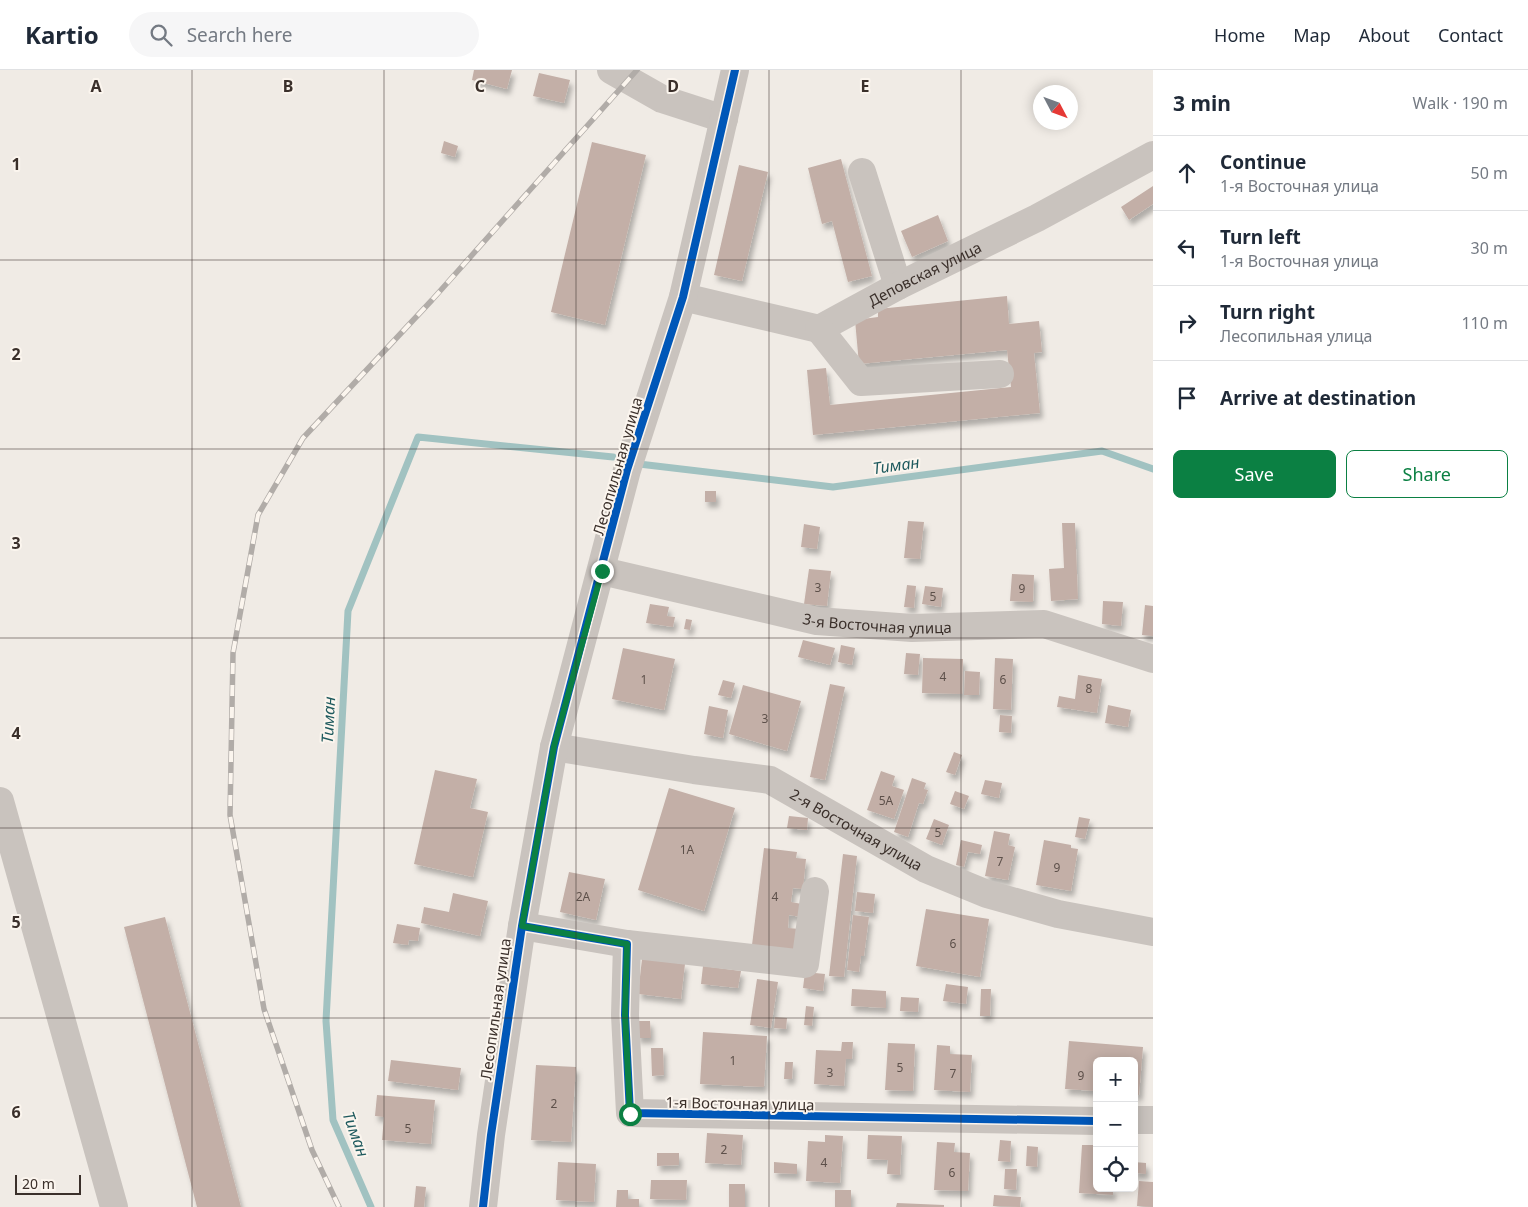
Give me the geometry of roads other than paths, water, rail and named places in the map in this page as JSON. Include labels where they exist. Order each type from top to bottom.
[{"type":"street","points":[[611,70],[662,99],[724,119]]},
{"type":"street","name":"Лесопильная улица","points":[[483,1207],[490,1135],[522,926],[554,746],[602,571],[627,470],[683,297],[735,70]]},
{"type":"street","name":"Деповская улица","points":[[819,329],[898,286],[1037,218],[1153,155]]},
{"type":"street","points":[[862,172],[898,286]]},
{"type":"street","points":[[683,297],[819,329],[861,382],[1000,374]]},
{"type":"street","name":"3-я Восточная улица","points":[[602,571],[817,621],[912,628],[1044,624],[1153,659]]},
{"type":"street","name":"2-я Восточная улица","points":[[554,746],[694,770],[770,780],[926,869],[987,894],[1058,914],[1153,932]]},
{"type":"street","points":[[0,801],[114,1207]]},
{"type":"street","points":[[522,926],[627,944],[805,964],[816,891]]},
{"type":"street","name":"1-я Восточная улица","points":[[627,944],[625,1015],[630,1114],[1093,1120]]},
{"type":"street","points":[[1138,1120],[1153,1120]]},
{"type":"waterway","name":"Тиман","points":[[371,1207],[333,1120],[326,1021],[348,611],[418,437],[613,457]]},
{"type":"waterway","name":"Тиман","points":[[639,464],[833,487],[1102,451],[1153,469]]},
{"type":"railway","points":[[339,1207],[312,1150],[264,1009],[230,815],[233,653],[258,515],[303,438],[432,300],[637,70]]}]
